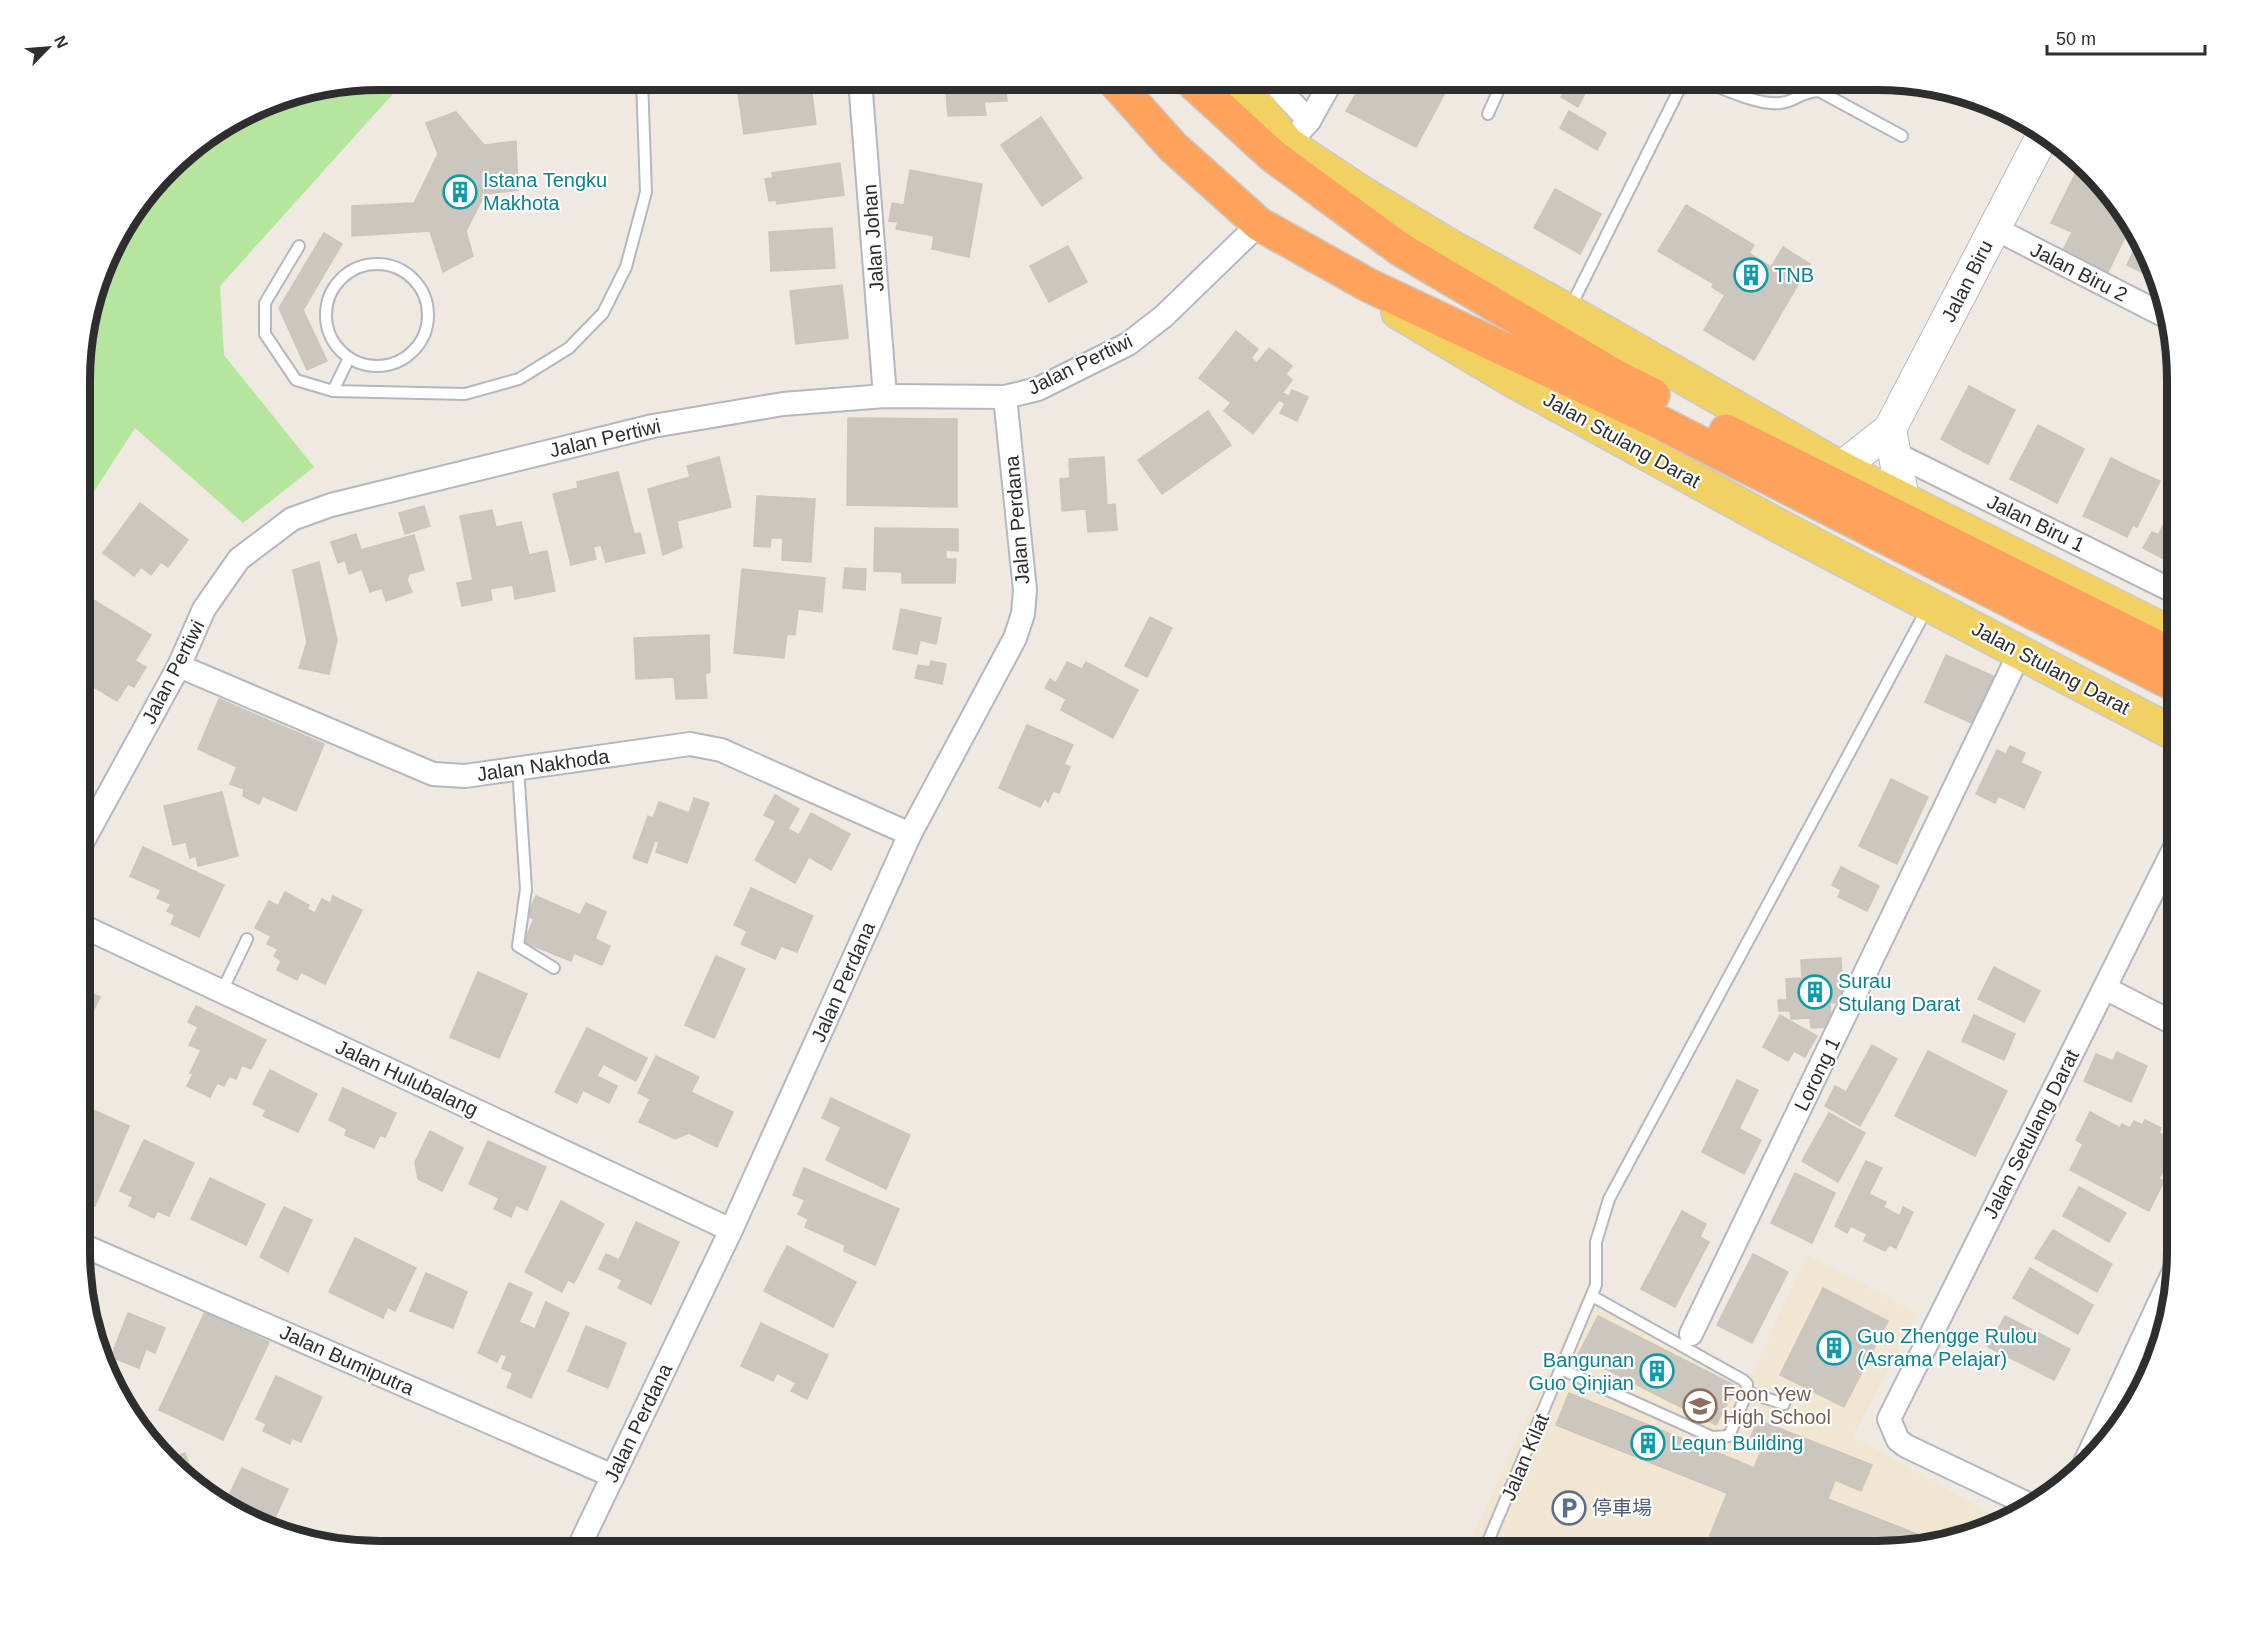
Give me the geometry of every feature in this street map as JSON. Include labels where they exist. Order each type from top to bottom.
[{"type":"highway","name":"Jalan Stulang Darat","points":[[1122,90],[1173,147],[1258,224],[1368,285]]},
{"type":"highway","points":[[1201,90],[1272,156],[1400,249],[1615,376],[2167,652]]},
{"type":"highway","points":[[1368,285],[1663,424],[2167,681]]},
{"type":"main road","points":[[1249,90],[1299,133],[1362,194],[1448,245],[1569,311],[1841,468],[2167,632]]},
{"type":"main road","name":"Jalan Stulang Darat","points":[[1368,285],[1403,316],[1512,380],[1779,526],[1925,612],[2020,652],[2167,730]]},
{"type":"street","name":"Jalan Johan","points":[[861,90],[885,396]]},
{"type":"street","points":[[1276,90],[1299,133]]},
{"type":"street","points":[[1299,133],[1326,90]]},
{"type":"street","name":"Jalan Biru","points":[[1841,468],[1893,441],[1994,228],[2040,141]]},
{"type":"street","name":"Jalan Pertiwi","points":[[90,828],[178,666],[204,609],[239,559],[292,519],[331,505],[653,426],[783,404],[885,396],[1005,397],[1038,389],[1128,344],[1164,316],[1258,224]]},
{"type":"street","name":"Jalan Biru 2","points":[[1994,228],[2159,313]]},
{"type":"street","name":"Jalan Perdana","points":[[582,1541],[731,1230],[910,834],[1015,638],[1023,615],[1025,590],[1005,397]]},
{"type":"street","points":[[1893,441],[1903,499]]},
{"type":"street","name":"Jalan Biru 1","points":[[1893,441],[2167,588]]},
{"type":"street","name":"Lorong 1","points":[[1691,1334],[2020,652]]},
{"type":"street","name":"Jalan Nakhoda","points":[[178,666],[433,774],[465,776],[690,744],[721,750],[910,834]]},
{"type":"street","name":"Jalan Setulang Darat","points":[[2023,1502],[1906,1446],[1898,1440],[1890,1425],[1891,1414],[2167,863]]},
{"type":"street","name":"Jalan Hulubalang","points":[[90,930],[731,1230]]},
{"type":"street","points":[[2104,988],[2167,1020]]},
{"type":"street","name":"Jalan Bumiputra","points":[[90,1248],[613,1476]]},
{"type":"street","points":[[2094,1443],[2164,1292]]},
{"type":"lane","points":[[299,246],[266,303],[266,334],[296,380],[333,391],[465,394],[519,379],[576,341],[603,313],[626,267],[646,192],[642,90]]},
{"type":"lane","points":[[1488,114],[1499,90]]},
{"type":"lane","points":[[1569,311],[1679,90]]},
{"type":"lane","points":[[1729,90],[1770,104],[1784,103],[1805,92],[1820,92],[1902,136]]},
{"type":"lane","points":[[371,264],[389,265],[405,272],[417,283],[425,297],[429,313],[427,329],[420,343],[409,356],[380,367],[364,365],[349,358],[336,346],[328,329],[326,312],[330,294],[340,279],[354,268],[371,264]]},
{"type":"lane","points":[[333,391],[349,358]]},
{"type":"lane","name":"Jalan Kilat","points":[[1488,1541],[1596,1285],[1596,1242],[1609,1198],[1925,612]]},
{"type":"lane","points":[[518,768],[526,889],[518,946],[554,968]]},
{"type":"lane","points":[[222,992],[247,939]]},
{"type":"lane","points":[[1561,1370],[1712,1437],[1729,1437],[1747,1392],[1747,1384],[1592,1296]]},
{"type":"lane","points":[[1747,1392],[1784,1404]]},
{"type":"shaded area","name":"Foon Yew High School","points":[[1807,1255],[1918,1313],[1853,1436],[1994,1516],[1970,1526],[1915,1539],[1877,1541],[1471,1541],[1587,1286],[1751,1376]]},
{"type":"green space","points":[[396,90],[220,286],[224,355],[314,467],[243,523],[135,428],[90,498],[92,342],[100,305],[112,269],[129,235],[150,204],[175,175],[204,150],[235,129],[269,112],[305,100],[342,92]]},
{"type":"building","points":[[737,90],[811,90],[816,124],[744,134]]},
{"type":"building","points":[[946,90],[1006,90],[1007,101],[984,102],[986,115],[948,116]]},
{"type":"building","points":[[1358,90],[1446,90],[1416,147],[1346,111]]},
{"type":"building","points":[[1565,90],[1587,90],[1578,107],[1561,97]]},
{"type":"building","points":[[1569,111],[1606,133],[1597,150],[1560,128]]},
{"type":"building","name":"Istana Tengku Makhota","points":[[456,112],[484,145],[516,141],[518,190],[485,194],[466,231],[473,256],[443,272],[430,231],[352,236],[352,206],[414,203],[438,154],[426,123]]},
{"type":"building","points":[[1041,117],[1082,178],[1042,206],[1001,145]]},
{"type":"building","points":[[840,163],[844,195],[777,204],[776,200],[769,201],[765,179],[773,178],[772,173]]},
{"type":"building","points":[[910,170],[982,184],[969,257],[932,249],[934,236],[896,229],[898,222],[889,221],[892,203],[904,205]]},
{"type":"building","points":[[2077,170],[2101,196],[2072,254],[2063,250],[2072,232],[2051,223]]},
{"type":"building","points":[[1555,189],[1601,214],[1580,254],[1534,228]]},
{"type":"building","points":[[2101,196],[2127,233],[2108,272],[2072,254]]},
{"type":"building","name":"TNB","points":[[1686,205],[1754,245],[1749,253],[1771,267],[1783,247],[1810,264],[1754,360],[1704,330],[1725,295],[1712,287],[1714,284],[1658,251]]},
{"type":"building","points":[[832,228],[835,268],[771,271],[769,232]]},
{"type":"building","points":[[324,233],[342,244],[303,310],[327,361],[307,370],[279,308]]},
{"type":"building","points":[[1068,246],[1087,282],[1049,302],[1030,266]]},
{"type":"building","points":[[2135,248],[2147,275],[2127,265]]},
{"type":"building","points":[[842,285],[848,338],[796,344],[790,291]]},
{"type":"building","points":[[1236,331],[1258,349],[1251,358],[1257,363],[1269,348],[1292,366],[1286,374],[1292,380],[1282,393],[1289,396],[1292,390],[1308,397],[1297,421],[1280,413],[1285,403],[1279,400],[1253,434],[1224,411],[1231,403],[1199,378]]},
{"type":"building","points":[[1969,386],[1992,398],[1964,452],[1941,439]]},
{"type":"building","points":[[1992,398],[2015,410],[1988,464],[1964,452]]},
{"type":"building","points":[[1208,411],[1231,445],[1162,494],[1138,460]]},
{"type":"building","points":[[848,418],[957,419],[957,507],[847,505]]},
{"type":"building","points":[[2038,425],[2061,437],[2034,491],[2010,479]]},
{"type":"building","points":[[2061,437],[2084,449],[2057,503],[2034,491]]},
{"type":"building","points":[[719,457],[731,507],[677,521],[682,547],[663,555],[648,489],[690,477],[687,466]]},
{"type":"building","points":[[1104,457],[1107,505],[1115,504],[1117,530],[1088,532],[1086,509],[1062,511],[1060,479],[1070,478],[1069,459]]},
{"type":"building","points":[[2111,458],[2135,470],[2107,527],[2083,516]]},
{"type":"building","points":[[2135,470],[2160,481],[2137,527],[2133,525],[2127,537],[2107,527]]},
{"type":"building","points":[[618,472],[634,534],[640,533],[645,553],[606,562],[601,545],[593,547],[596,559],[571,565],[553,494],[578,488],[577,482]]},
{"type":"building","points":[[757,496],[815,499],[811,562],[782,560],[783,538],[771,538],[770,547],[754,546]]},
{"type":"building","points":[[140,503],[188,540],[168,567],[161,562],[151,575],[141,567],[134,576],[103,553]]},
{"type":"building","points":[[424,506],[430,526],[405,534],[399,513]]},
{"type":"building","points":[[492,510],[496,527],[521,522],[529,555],[547,551],[555,591],[515,599],[513,585],[490,589],[492,600],[462,606],[457,583],[473,580],[460,516]]},
{"type":"building","points":[[2167,518],[2167,561],[2143,548],[2152,532],[2158,535]]},
{"type":"building","points":[[875,528],[958,529],[958,551],[946,550],[946,559],[956,559],[955,583],[902,583],[902,572],[874,571]]},
{"type":"building","points":[[356,534],[361,550],[414,535],[424,570],[409,574],[407,580],[412,592],[386,601],[382,588],[370,592],[362,569],[349,574],[345,560],[338,563],[331,542]]},
{"type":"building","points":[[319,562],[337,640],[329,674],[299,668],[307,642],[293,570]]},
{"type":"building","points":[[845,568],[866,569],[865,590],[843,588]]},
{"type":"building","points":[[742,569],[825,578],[822,612],[798,609],[795,635],[787,634],[784,658],[734,653]]},
{"type":"building","points":[[90,598],[151,635],[135,661],[146,667],[134,687],[128,684],[117,701],[90,685]]},
{"type":"building","points":[[901,609],[941,618],[936,644],[920,640],[917,654],[893,649]]},
{"type":"building","points":[[1150,617],[1172,628],[1147,677],[1125,666]]},
{"type":"building","points":[[709,635],[710,672],[705,674],[707,698],[676,699],[674,677],[636,679],[634,638]]},
{"type":"building","points":[[1946,655],[1997,678],[1976,725],[1925,702]]},
{"type":"building","points":[[931,661],[946,664],[942,684],[915,678],[918,665],[930,667]]},
{"type":"building","points":[[1067,662],[1082,669],[1086,662],[1138,690],[1113,738],[1061,710],[1066,699],[1045,688],[1050,679],[1056,683]]},
{"type":"building","points":[[219,699],[324,744],[296,811],[263,796],[259,804],[243,796],[244,789],[230,784],[237,767],[198,749]]},
{"type":"building","points":[[1027,725],[1073,745],[1064,764],[1070,767],[1059,793],[1053,791],[1048,802],[1045,798],[1040,807],[999,788]]},
{"type":"building","points":[[2010,746],[2025,753],[2021,763],[2041,772],[2024,808],[1998,796],[1995,803],[1976,794],[1997,750],[2006,754]]},
{"type":"building","points":[[1891,779],[1928,797],[1897,864],[1859,846]]},
{"type":"building","points":[[222,792],[238,856],[198,866],[196,856],[190,858],[186,842],[173,845],[164,806]]},
{"type":"building","points":[[775,795],[799,809],[788,829],[799,835],[811,813],[850,834],[831,870],[809,857],[795,883],[755,860],[776,821],[764,815]]},
{"type":"building","points":[[694,798],[709,803],[687,863],[656,852],[659,842],[655,840],[647,863],[633,858],[648,816],[653,818],[659,802],[689,813]]},
{"type":"building","points":[[143,847],[224,885],[199,937],[171,924],[175,915],[167,911],[171,904],[157,898],[161,890],[130,876]]},
{"type":"building","points":[[1841,867],[1879,886],[1867,911],[1838,897],[1841,890],[1832,885]]},
{"type":"building","points":[[751,888],[813,916],[797,952],[781,946],[775,959],[741,944],[747,931],[734,925]]},
{"type":"building","points":[[285,892],[309,905],[307,909],[315,913],[322,899],[330,903],[333,896],[362,910],[325,984],[301,972],[297,980],[277,970],[281,961],[274,956],[278,949],[267,944],[271,936],[255,928],[269,901],[278,906]]},
{"type":"building","points":[[536,896],[580,915],[586,903],[606,912],[595,939],[610,946],[602,965],[574,953],[571,961],[524,942],[534,919],[527,916]]},
{"type":"building","points":[[716,956],[745,969],[714,1038],[685,1025]]},
{"type":"building","name":"Surau Stulang Darat","points":[[1841,958],[1842,977],[1852,976],[1853,984],[1842,985],[1843,1002],[1830,1003],[1832,1027],[1811,1028],[1810,1018],[1791,1019],[1790,1011],[1779,1011],[1778,1000],[1787,1000],[1786,979],[1802,978],[1801,960]]},
{"type":"building","points":[[1994,967],[2040,991],[2024,1022],[1978,999]]},
{"type":"building","points":[[478,972],[527,994],[499,1058],[450,1037]]},
{"type":"building","points":[[90,993],[100,997],[90,1018]]},
{"type":"building","points":[[196,1006],[266,1040],[251,1069],[242,1065],[236,1079],[229,1076],[224,1086],[217,1083],[210,1097],[187,1086],[193,1074],[190,1073],[201,1050],[189,1045],[198,1027],[188,1022]]},
{"type":"building","points":[[1780,1015],[1817,1036],[1805,1057],[1794,1051],[1788,1061],[1763,1047]]},
{"type":"building","points":[[1974,1015],[2015,1034],[2004,1060],[1962,1041]]},
{"type":"building","points":[[587,1028],[647,1058],[636,1081],[603,1064],[597,1076],[617,1086],[609,1103],[583,1090],[577,1103],[555,1092]]},
{"type":"building","points":[[1872,1045],[1897,1059],[1860,1126],[1825,1106],[1835,1086],[1846,1092]]},
{"type":"building","points":[[1928,1051],[2007,1091],[1975,1156],[1895,1116]]},
{"type":"building","points":[[2117,1052],[2147,1066],[2131,1102],[2084,1081],[2096,1054],[2113,1061]]},
{"type":"building","points":[[656,1056],[699,1077],[691,1092],[733,1112],[717,1147],[689,1133],[675,1139],[639,1122],[650,1099],[638,1093]]},
{"type":"building","points":[[270,1070],[317,1094],[298,1132],[263,1116],[266,1110],[253,1104]]},
{"type":"building","points":[[1737,1080],[1758,1090],[1739,1129],[1761,1140],[1744,1174],[1702,1152]]},
{"type":"building","points":[[343,1088],[396,1113],[385,1137],[380,1135],[374,1148],[345,1135],[347,1129],[329,1120]]},
{"type":"building","points":[[831,1098],[910,1135],[886,1189],[826,1160],[841,1127],[822,1118]]},
{"type":"building","points":[[90,1109],[129,1126],[95,1206],[90,1204]]},
{"type":"building","points":[[2090,1112],[2120,1128],[2122,1124],[2130,1128],[2134,1121],[2142,1125],[2145,1120],[2161,1128],[2159,1133],[2167,1137],[2167,1163],[2159,1179],[2164,1181],[2149,1211],[2070,1170],[2083,1144],[2076,1140]]},
{"type":"building","points":[[1829,1113],[1865,1133],[1838,1182],[1802,1161]]},
{"type":"building","points":[[430,1131],[463,1148],[442,1191],[418,1179],[415,1162]]},
{"type":"building","points":[[144,1140],[194,1163],[169,1216],[157,1211],[154,1218],[129,1206],[133,1197],[120,1191]]},
{"type":"building","points":[[488,1141],[546,1167],[527,1210],[516,1205],[511,1217],[494,1209],[499,1198],[469,1184]]},
{"type":"building","points":[[1866,1161],[1882,1168],[1869,1194],[1886,1202],[1883,1207],[1900,1216],[1903,1207],[1913,1212],[1896,1248],[1889,1245],[1885,1251],[1864,1241],[1867,1234],[1851,1226],[1847,1233],[1835,1226]]},
{"type":"building","points":[[804,1168],[899,1209],[875,1265],[844,1251],[845,1245],[805,1227],[808,1219],[798,1214],[805,1200],[793,1195]]},
{"type":"building","points":[[1795,1173],[1835,1193],[1812,1243],[1771,1223]]},
{"type":"building","points":[[210,1178],[265,1204],[246,1245],[191,1219]]},
{"type":"building","points":[[2079,1187],[2126,1213],[2109,1242],[2063,1216]]},
{"type":"building","points":[[561,1201],[604,1224],[574,1283],[568,1280],[562,1292],[525,1272]]},
{"type":"building","points":[[284,1207],[312,1220],[288,1272],[260,1257]]},
{"type":"building","points":[[1682,1211],[1706,1224],[1700,1237],[1709,1242],[1675,1307],[1641,1289]]},
{"type":"building","points":[[636,1222],[679,1242],[651,1304],[618,1288],[622,1280],[599,1269],[606,1254],[619,1260]]},
{"type":"building","points":[[2053,1230],[2112,1264],[2097,1292],[2035,1258]]},
{"type":"building","points":[[355,1238],[416,1268],[395,1311],[388,1307],[383,1318],[329,1292]]},
{"type":"building","points":[[787,1246],[856,1282],[833,1327],[764,1291]]},
{"type":"building","points":[[1753,1254],[1788,1272],[1752,1343],[1717,1325]]},
{"type":"building","points":[[2030,1268],[2093,1305],[2078,1334],[2013,1298]]},
{"type":"building","points":[[426,1273],[467,1292],[453,1328],[410,1311]]},
{"type":"building","points":[[509,1283],[532,1293],[519,1322],[535,1329],[546,1302],[569,1313],[531,1398],[507,1387],[513,1373],[502,1368],[507,1356],[501,1354],[497,1362],[478,1353]]},
{"type":"building","name":"Guo Zhengge Rulou (Asrama Pelajar)","points":[[1823,1288],[1888,1321],[1844,1407],[1780,1375]]},
{"type":"building","points":[[205,1312],[269,1342],[223,1440],[159,1410]]},
{"type":"building","points":[[128,1313],[165,1328],[155,1353],[146,1349],[139,1368],[111,1357]]},
{"type":"building","name":"Bangunan Guo Qinjian","points":[[1598,1316],[1736,1386],[1716,1425],[1578,1355]]},
{"type":"building","points":[[2005,1316],[2070,1349],[2054,1380],[1988,1347]]},
{"type":"building","points":[[761,1323],[828,1355],[807,1399],[791,1391],[796,1383],[777,1373],[773,1381],[741,1366]]},
{"type":"building","points":[[586,1326],[626,1343],[608,1388],[568,1371]]},
{"type":"building","points":[[276,1376],[322,1397],[301,1442],[292,1438],[290,1444],[263,1431],[266,1424],[256,1419]]},
{"type":"building","name":"Lequn Building","points":[[1569,1393],[1740,1462],[1727,1493],[1556,1425]]},
{"type":"building","points":[[1758,1420],[1872,1465],[1861,1491],[1835,1480],[1814,1536],[1828,1541],[1708,1541],[1740,1462],[1754,1468],[1761,1451],[1747,1446]]},
{"type":"building","points":[[185,1453],[191,1471],[189,1469],[176,1457]]},
{"type":"building","points":[[242,1468],[288,1489],[274,1521],[228,1498]]},
{"type":"building","points":[[1828,1499],[1924,1537],[1877,1541],[1828,1541],[1814,1536]]},
{"type":"place","name":"Istana Tengku Makhota","points":[[460,192]]},
{"type":"place","name":"TNB","points":[[1751,275]]},
{"type":"place","name":"Surau Stulang Darat","points":[[1815,992]]},
{"type":"place","name":"Guo Zhengge Rulou (Asrama Pelajar)","points":[[1834,1348]]},
{"type":"place","name":"Bangunan Guo Qinjian","points":[[1657,1371]]},
{"type":"place","name":"Foon Yew High School","points":[[1700,1406]]},
{"type":"place","name":"Lequn Building","points":[[1648,1443]]},
{"type":"place","name":"停車場","points":[[1569,1508]]}]
